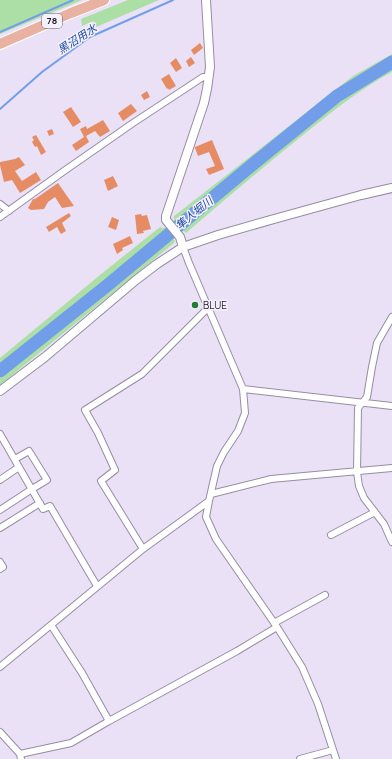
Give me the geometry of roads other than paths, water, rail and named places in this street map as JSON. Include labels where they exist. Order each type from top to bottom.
[{"type":"main road","name":"78","points":[[0,44],[104,0]]},
{"type":"street","points":[[206,0],[210,48],[208,89],[166,216],[168,223],[180,237],[189,263],[243,389],[245,413],[238,431],[224,452],[217,466],[206,517],[216,539],[276,625],[302,667],[318,704],[336,759]]},
{"type":"street","points":[[0,217],[133,123],[203,77],[209,76]]},
{"type":"street","points":[[0,390],[45,357],[136,280],[183,247],[267,221],[392,188]]},
{"type":"street","points":[[0,204],[9,211]]},
{"type":"street","points":[[143,549],[101,481],[115,470],[98,433],[85,410],[142,374],[208,308]]},
{"type":"street","points":[[392,317],[377,343],[366,397],[358,408],[357,472],[359,486],[364,498],[384,524],[392,542]]},
{"type":"street","points":[[243,389],[392,406]]},
{"type":"street","points":[[0,434],[43,509],[50,506],[97,586]]},
{"type":"street","points":[[0,510],[47,480],[29,451],[15,459]]},
{"type":"street","points":[[0,480],[19,467]]},
{"type":"street","points":[[211,494],[270,479],[392,468]]},
{"type":"street","points":[[0,667],[143,549],[209,500]]},
{"type":"street","points":[[0,528],[40,503]]},
{"type":"street","points":[[330,535],[375,512]]},
{"type":"street","points":[[0,562],[3,567],[0,569]]},
{"type":"street","points":[[0,732],[21,756],[72,743],[325,595]]},
{"type":"street","points":[[51,625],[82,673],[109,721]]},
{"type":"street","points":[[300,759],[333,750]]},
{"type":"waterway","points":[[0,32],[73,0]]},
{"type":"waterway","name":"黒沼用水","points":[[0,109],[42,72],[90,37],[173,0]]},
{"type":"waterway","name":"隼人堀川","points":[[0,371],[109,284],[337,96],[392,62]]},
{"type":"place","name":"BLUE","points":[[195,305]]}]
